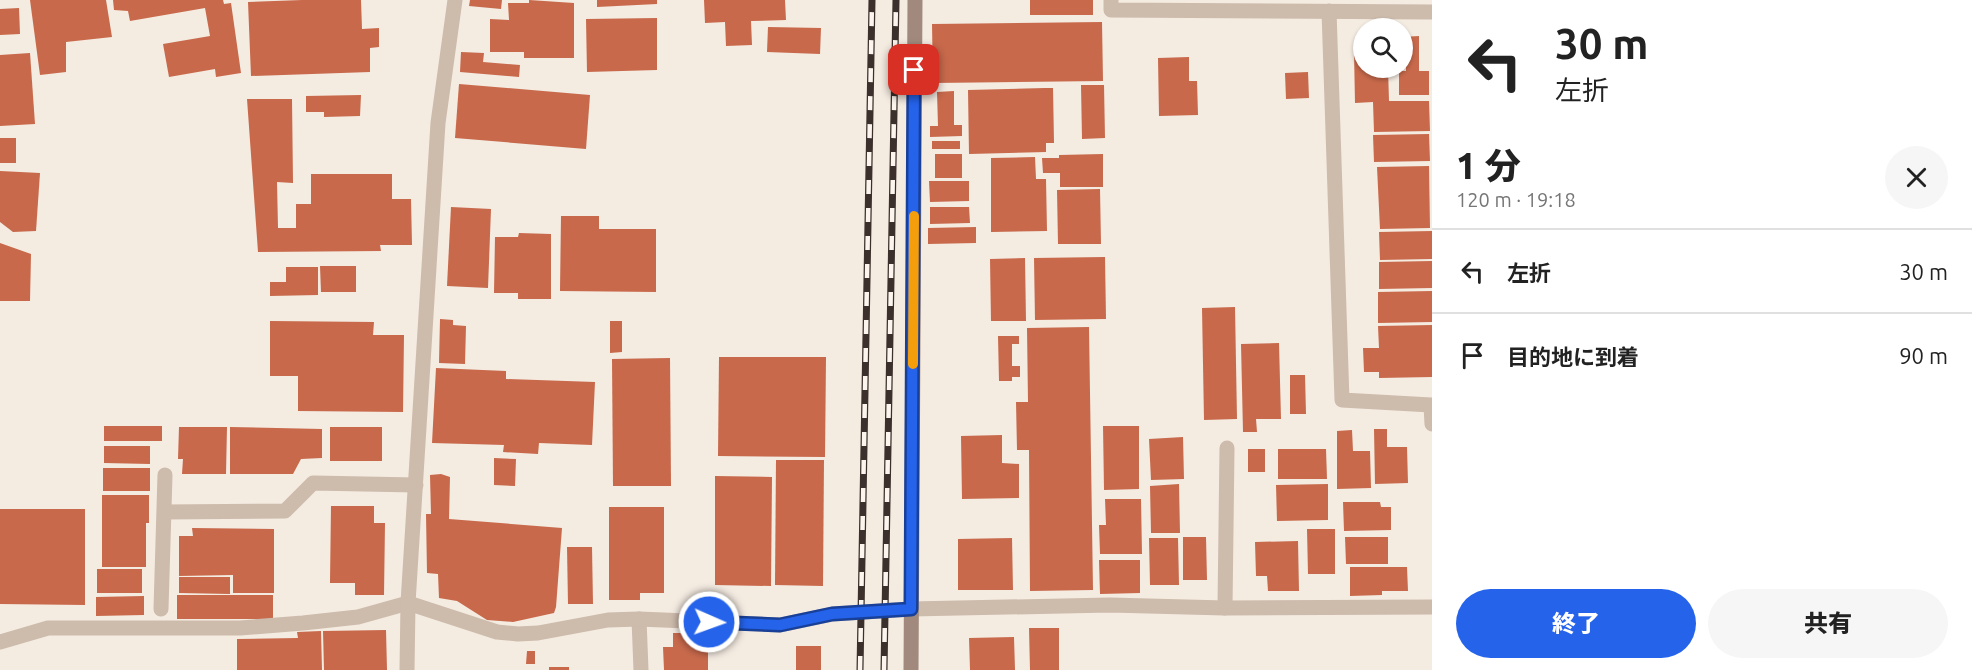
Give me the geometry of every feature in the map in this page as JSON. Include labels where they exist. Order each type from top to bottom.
[{"type":"street","points":[[407,670],[408,603],[438,123],[455,0]]},
{"type":"street","points":[[911,670],[915,0]]},
{"type":"street","points":[[1111,0],[1111,10],[1432,12]]},
{"type":"street","points":[[1329,11],[1342,400],[1431,405],[1432,424]]},
{"type":"street","points":[[1225,608],[1227,448]]},
{"type":"street","points":[[161,609],[165,475]]},
{"type":"street","points":[[165,512],[285,511],[313,483],[416,485]]},
{"type":"street","points":[[0,642],[48,628],[240,628],[303,623],[358,617],[408,603],[497,632],[518,634],[538,633],[608,620],[639,619],[780,625],[832,614],[911,609],[1110,605],[1225,608],[1432,607]]},
{"type":"street","points":[[639,619],[641,670]]},
{"type":"building","points":[[30,0],[106,0],[112,37],[66,42],[66,72],[40,75]]},
{"type":"building","points":[[113,0],[223,0],[224,4],[231,3],[241,73],[216,77],[215,69],[169,77],[163,44],[210,36],[205,8],[130,21],[128,11],[114,10]]},
{"type":"building","points":[[361,0],[362,29],[379,28],[379,47],[370,48],[370,72],[251,76],[248,2]]},
{"type":"building","points":[[470,0],[502,0],[501,9],[469,6]]},
{"type":"building","points":[[529,0],[574,3],[574,58],[524,58],[524,52],[490,52],[490,19],[509,20],[508,3],[529,3]]},
{"type":"building","points":[[597,0],[657,0],[657,4],[597,7]]},
{"type":"building","points":[[704,0],[785,0],[786,20],[751,21],[752,45],[726,46],[725,22],[705,23]]},
{"type":"building","points":[[1030,0],[1093,0],[1093,15],[1030,15]]},
{"type":"building","points":[[19,8],[20,34],[0,35],[0,9]]},
{"type":"building","points":[[657,18],[657,70],[587,72],[586,19]]},
{"type":"building","points":[[1102,22],[1103,81],[933,83],[932,24]]},
{"type":"building","points":[[768,27],[821,28],[820,54],[767,52]]},
{"type":"building","points":[[1413,36],[1419,36],[1419,71],[1429,71],[1429,95],[1399,95],[1399,78],[1413,78]]},
{"type":"building","points":[[461,52],[484,53],[483,62],[520,65],[519,77],[460,72]]},
{"type":"building","points":[[30,53],[35,124],[0,126],[0,55]]},
{"type":"building","points":[[1189,57],[1189,81],[1197,81],[1198,115],[1159,116],[1158,58]]},
{"type":"building","points":[[1308,72],[1309,98],[1286,99],[1285,73]]},
{"type":"building","points":[[1355,78],[1388,78],[1389,101],[1429,101],[1430,131],[1374,132],[1373,102],[1355,103]]},
{"type":"building","points":[[459,84],[590,95],[586,149],[455,138]]},
{"type":"building","points":[[1081,85],[1104,85],[1105,138],[1082,139]]},
{"type":"building","points":[[1053,88],[1054,143],[1046,143],[1046,152],[969,154],[968,90]]},
{"type":"building","points":[[954,91],[954,125],[962,125],[962,136],[930,137],[930,126],[938,126],[937,92]]},
{"type":"building","points":[[361,95],[360,116],[324,117],[324,112],[306,112],[306,96]]},
{"type":"building","points":[[247,99],[292,99],[293,183],[277,182],[278,228],[296,228],[296,204],[311,204],[311,174],[392,174],[392,199],[411,199],[412,245],[380,245],[381,251],[258,252]]},
{"type":"building","points":[[1429,134],[1430,161],[1374,162],[1373,135]]},
{"type":"building","points":[[0,138],[16,138],[16,163],[0,163]]},
{"type":"building","points":[[932,141],[960,141],[960,149],[932,149]]},
{"type":"building","points":[[935,154],[962,154],[962,178],[935,178]]},
{"type":"building","points":[[1103,154],[1103,187],[1060,187],[1060,173],[1043,173],[1042,158],[1059,158],[1059,155]]},
{"type":"building","points":[[1035,157],[1036,179],[1046,179],[1047,231],[991,232],[991,158]]},
{"type":"building","points":[[1429,166],[1430,228],[1380,229],[1377,167]]},
{"type":"building","points":[[0,171],[40,173],[36,231],[13,232],[0,222]]},
{"type":"building","points":[[929,181],[969,181],[969,201],[930,202]]},
{"type":"building","points":[[1100,189],[1101,244],[1058,244],[1057,190]]},
{"type":"building","points":[[451,207],[491,209],[488,288],[447,286]]},
{"type":"building","points":[[930,207],[969,207],[970,223],[930,224]]},
{"type":"building","points":[[561,216],[599,216],[599,229],[656,229],[656,292],[560,291]]},
{"type":"building","points":[[976,227],[976,243],[928,244],[928,228]]},
{"type":"building","points":[[1432,231],[1432,259],[1380,260],[1379,232]]},
{"type":"building","points":[[519,233],[551,234],[551,299],[518,299],[518,293],[494,293],[495,237],[518,237]]},
{"type":"building","points":[[0,243],[31,254],[30,301],[0,301]]},
{"type":"building","points":[[1105,257],[1106,319],[1035,320],[1034,258]]},
{"type":"building","points":[[1025,258],[1026,321],[991,321],[990,259]]},
{"type":"building","points":[[1432,261],[1432,288],[1379,289],[1379,262]]},
{"type":"building","points":[[320,266],[356,266],[356,292],[321,292]]},
{"type":"building","points":[[286,267],[318,267],[318,295],[270,296],[270,282],[286,282]]},
{"type":"building","points":[[1432,291],[1432,322],[1378,323],[1378,292]]},
{"type":"building","points":[[1235,307],[1237,419],[1204,420],[1202,308]]},
{"type":"building","points":[[440,319],[453,320],[453,325],[466,326],[465,364],[439,363]]},
{"type":"building","points":[[270,321],[374,322],[373,335],[404,335],[403,412],[298,411],[298,376],[270,376]]},
{"type":"building","points":[[610,321],[622,321],[622,352],[610,353]]},
{"type":"building","points":[[1432,325],[1432,377],[1379,378],[1379,372],[1364,372],[1363,348],[1379,348],[1378,326]]},
{"type":"building","points":[[1089,327],[1093,590],[1030,591],[1029,450],[1017,450],[1016,402],[1028,402],[1027,328]]},
{"type":"building","points":[[998,336],[1019,336],[1019,344],[1012,344],[1012,366],[1020,366],[1020,377],[1012,377],[1012,381],[999,381]]},
{"type":"building","points":[[1279,343],[1281,419],[1256,419],[1257,432],[1243,432],[1241,344]]},
{"type":"building","points":[[719,357],[826,357],[825,457],[718,456]]},
{"type":"building","points":[[670,358],[671,486],[613,486],[612,359]]},
{"type":"building","points":[[436,368],[506,371],[506,379],[595,382],[592,445],[539,443],[538,454],[503,452],[504,445],[432,443]]},
{"type":"building","points":[[1290,375],[1305,375],[1306,414],[1290,414]]},
{"type":"building","points":[[104,426],[162,426],[162,441],[104,441]]},
{"type":"building","points":[[1103,426],[1139,426],[1139,489],[1104,490]]},
{"type":"building","points":[[179,427],[227,427],[226,474],[182,474],[183,459],[178,459]]},
{"type":"building","points":[[230,427],[322,429],[322,458],[301,459],[293,474],[230,474]]},
{"type":"building","points":[[330,427],[382,427],[382,461],[330,461]]},
{"type":"building","points":[[1374,429],[1387,429],[1387,447],[1407,447],[1408,483],[1375,484]]},
{"type":"building","points":[[1352,430],[1353,451],[1370,451],[1371,488],[1337,489],[1337,431]]},
{"type":"building","points":[[1002,435],[1002,463],[1019,464],[1019,498],[962,499],[961,436]]},
{"type":"building","points":[[1183,437],[1184,479],[1151,480],[1149,439]]},
{"type":"building","points":[[104,446],[150,446],[150,464],[104,463]]},
{"type":"building","points":[[1248,449],[1265,449],[1265,472],[1248,472]]},
{"type":"building","points":[[1278,449],[1326,449],[1327,479],[1278,479]]},
{"type":"building","points":[[494,458],[516,459],[515,486],[494,485]]},
{"type":"building","points":[[776,460],[824,460],[823,586],[775,585]]},
{"type":"building","points":[[103,468],[150,468],[150,491],[103,491]]},
{"type":"building","points":[[441,474],[450,477],[449,519],[562,528],[554,613],[513,622],[487,620],[457,601],[439,598],[438,574],[427,573],[426,514],[431,514],[430,475]]},
{"type":"building","points":[[715,476],[772,477],[771,586],[715,585]]},
{"type":"building","points":[[1179,484],[1180,533],[1151,533],[1150,486]]},
{"type":"building","points":[[1328,484],[1328,520],[1277,521],[1276,485]]},
{"type":"building","points":[[102,495],[149,495],[149,523],[146,523],[146,567],[102,567]]},
{"type":"building","points":[[1105,499],[1141,499],[1142,554],[1100,554],[1099,525],[1106,525]]},
{"type":"building","points":[[1343,502],[1380,502],[1381,507],[1391,507],[1391,530],[1344,531]]},
{"type":"building","points":[[331,506],[374,506],[374,523],[385,523],[384,595],[355,595],[355,583],[330,583]]},
{"type":"building","points":[[609,507],[664,507],[664,593],[640,593],[640,600],[609,600]]},
{"type":"building","points":[[0,509],[85,509],[85,605],[0,604]]},
{"type":"building","points":[[192,528],[274,529],[274,593],[233,593],[233,575],[179,576],[179,536],[193,536]]},
{"type":"building","points":[[1307,529],[1335,529],[1335,574],[1308,574]]},
{"type":"building","points":[[1183,537],[1206,537],[1207,580],[1183,580]]},
{"type":"building","points":[[1345,537],[1388,537],[1388,564],[1346,564]]},
{"type":"building","points":[[1012,538],[1013,590],[958,590],[958,539]]},
{"type":"building","points":[[1149,538],[1178,538],[1179,585],[1150,585]]},
{"type":"building","points":[[1298,541],[1299,591],[1268,591],[1267,576],[1256,576],[1255,542]]},
{"type":"building","points":[[567,547],[592,547],[593,604],[568,604]]},
{"type":"building","points":[[1099,560],[1140,560],[1140,593],[1100,594]]},
{"type":"building","points":[[1350,567],[1407,567],[1408,591],[1382,591],[1382,595],[1350,596]]},
{"type":"building","points":[[97,569],[142,569],[142,593],[97,593]]},
{"type":"building","points":[[179,577],[230,577],[230,594],[179,593]]},
{"type":"building","points":[[177,595],[273,595],[273,619],[177,619]]},
{"type":"building","points":[[144,596],[144,615],[96,616],[96,597]]},
{"type":"building","points":[[1029,628],[1059,628],[1059,670],[1030,670]]},
{"type":"building","points":[[386,630],[387,670],[324,670],[323,631]]},
{"type":"building","points":[[321,631],[322,670],[237,670],[237,639],[298,638],[297,632]]},
{"type":"building","points":[[673,633],[689,633],[689,636],[700,636],[700,641],[708,641],[708,670],[664,670],[663,647],[673,647]]},
{"type":"building","points":[[1014,637],[1015,670],[970,670],[969,638]]},
{"type":"building","points":[[796,646],[821,646],[821,670],[796,670]]},
{"type":"building","points":[[527,651],[535,651],[535,664],[526,664]]},
{"type":"building","points":[[549,667],[569,667],[569,670],[549,670]]},
{"type":"railway","points":[[860,670],[872,0]]},
{"type":"railway","points":[[884,670],[896,0]]},
{"type":"slow traffic","points":[[913,364],[914,216]]},
{"type":"route","points":[[709,622],[780,625],[832,614],[911,609],[914,70]]}]
